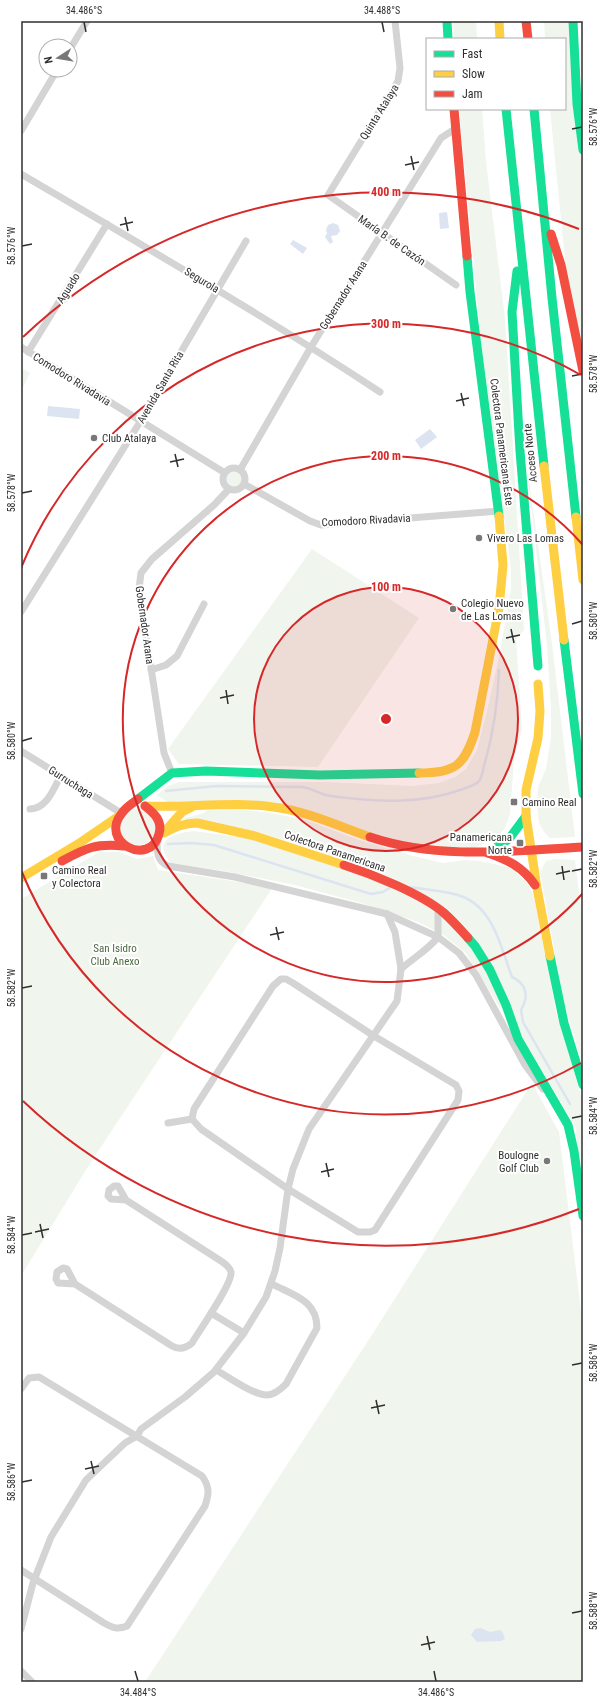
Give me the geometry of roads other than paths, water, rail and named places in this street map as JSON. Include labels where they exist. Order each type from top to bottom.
[{"type":"main road","points":[[447,21],[448,38]]},
{"type":"main road","points":[[499,21],[500,38]]},
{"type":"main road","points":[[526,21],[528,38]]},
{"type":"main road","points":[[573,21],[583,150]]},
{"type":"main road","name":"Colectora Panamericana Este","points":[[172,773],[206,771],[320,775],[429,773],[451,769],[460,762],[470,747],[499,608],[503,565],[499,510],[470,292],[454,110]]},
{"type":"main road","name":"Acceso Norte","points":[[506,110],[553,553],[583,794]]},
{"type":"main road","points":[[534,110],[542,205],[583,580]]},
{"type":"main road","points":[[542,205],[561,264],[583,371]]},
{"type":"main road","points":[[520,247],[512,312],[520,452],[538,666]]},
{"type":"main road","points":[[538,684],[540,711],[538,738],[526,790],[526,816],[537,888],[560,1009],[583,1084]]},
{"type":"main road","points":[[124,846],[116,834],[116,827],[121,813],[172,773]]},
{"type":"main road","points":[[21,878],[81,842],[130,806],[162,807],[235,803],[275,807],[314,816],[396,845],[449,854],[583,847]]},
{"type":"main road","points":[[145,806],[157,814],[160,821],[160,837]]},
{"type":"main road","points":[[21,882],[90,846],[100,844],[124,846],[138,851],[145,850],[160,837],[182,812],[194,806]]},
{"type":"main road","points":[[488,853],[509,839],[526,816]]},
{"type":"main road","name":"Colectora Panamericana","points":[[160,837],[178,826],[188,823],[196,823],[255,836],[368,873],[417,896],[438,909],[474,946],[490,970],[506,1004],[518,1039],[562,1112],[571,1134],[583,1216]]},
{"type":"main road","points":[[488,853],[521,866],[537,888]]},
{"type":"street","points":[[76,38],[86,21]]},
{"type":"street","name":"Quinta Atalaya","points":[[328,195],[398,81],[400,68],[396,21]]},
{"type":"street","points":[[21,131],[52,78]]},
{"type":"street","name":"Gobernador Arana","points":[[240,470],[311,347],[441,138],[456,129]]},
{"type":"street","name":"Segurola","points":[[21,174],[216,289],[311,347],[380,392]]},
{"type":"street","name":"María B. de Cazón","points":[[328,195],[456,285]]},
{"type":"street","name":"Aguado","points":[[28,352],[107,224]]},
{"type":"street","name":"Avenida Santa Rita","points":[[21,612],[140,422],[216,289],[246,241]]},
{"type":"street","name":"Comodoro Rivadavia","points":[[21,347],[140,422],[225,473]]},
{"type":"street","points":[[234,468],[240,470],[245,478],[244,484],[239,489],[229,489],[223,480],[225,473],[234,468]]},
{"type":"street","name":"Comodoro Rivadavia","points":[[244,484],[310,521],[321,525],[499,510]]},
{"type":"street","name":"Gobernador Arana","points":[[172,773],[164,753],[151,670],[139,590],[141,573],[152,559],[214,506],[229,489]]},
{"type":"street","points":[[151,670],[166,665],[177,656],[204,604]]},
{"type":"street","name":"Gurruchaga","points":[[21,751],[121,813]]},
{"type":"street","points":[[30,809],[37,809],[44,804],[61,775]]},
{"type":"street","points":[[160,837],[158,858],[168,866],[235,877],[387,914],[438,937],[459,953],[476,975],[525,1065],[562,1112]]},
{"type":"street","points":[[401,969],[428,948],[438,937],[438,909]]},
{"type":"street","points":[[21,1629],[35,1579],[51,1536],[86,1480],[125,1443],[137,1436],[141,1429],[185,1396],[216,1370],[244,1333],[266,1297],[272,1284],[280,1248],[288,1189],[293,1169],[309,1129],[397,1001],[401,969],[397,938],[387,914]]},
{"type":"street","points":[[281,979],[286,979],[293,983],[374,1036],[456,1085],[459,1091],[458,1100],[375,1230],[370,1232],[358,1232],[288,1189],[201,1129],[192,1119],[194,1109],[198,1102],[273,986],[281,979]]},
{"type":"street","points":[[168,1123],[192,1119]]},
{"type":"street","points":[[75,1284],[176,1348],[187,1347],[192,1343],[229,1284],[231,1277],[229,1267],[126,1200]]},
{"type":"street","points":[[216,1370],[256,1392],[267,1395],[281,1389],[286,1384],[317,1328],[317,1320],[315,1312],[307,1302],[272,1284]]},
{"type":"street","points":[[210,1313],[244,1333]]},
{"type":"street","points":[[21,1389],[29,1378],[39,1377],[202,1476],[208,1485],[209,1494],[205,1506],[127,1626],[114,1629],[21,1570]]},
{"type":"street","points":[[21,1671],[32,1682]]},
{"type":"waterway","points":[[166,791],[216,786],[302,787],[331,796],[364,800],[397,801],[430,798],[472,786],[476,784],[482,776],[490,742],[498,694],[499,670]]},
{"type":"waterway","points":[[168,844],[191,843],[214,845],[371,894],[383,892],[391,887]]},
{"type":"waterway","points":[[410,887],[442,891],[461,896],[472,902],[489,919],[500,942],[512,977],[524,987],[526,995],[524,1005],[521,1010],[523,1022],[570,1104]]},
{"type":"place","name":"Club Atalaya","points":[[94,438]]},
{"type":"place","name":"Vivero Las Lomas","points":[[479,538]]},
{"type":"place","name":"Colegio Nuevo de Las Lomas","points":[[453,609]]},
{"type":"place","name":"Camino Real","points":[[514,802]]},
{"type":"place","name":"Panamericana Norte","points":[[520,843]]},
{"type":"place","name":"Camino Real y Colectora","points":[[44,876]]},
{"type":"place","name":"Boulogne Golf Club","points":[[547,1161]]},
{"type":"park label","name":"San Isidro Club Anexo","points":[[115,954]]}]
